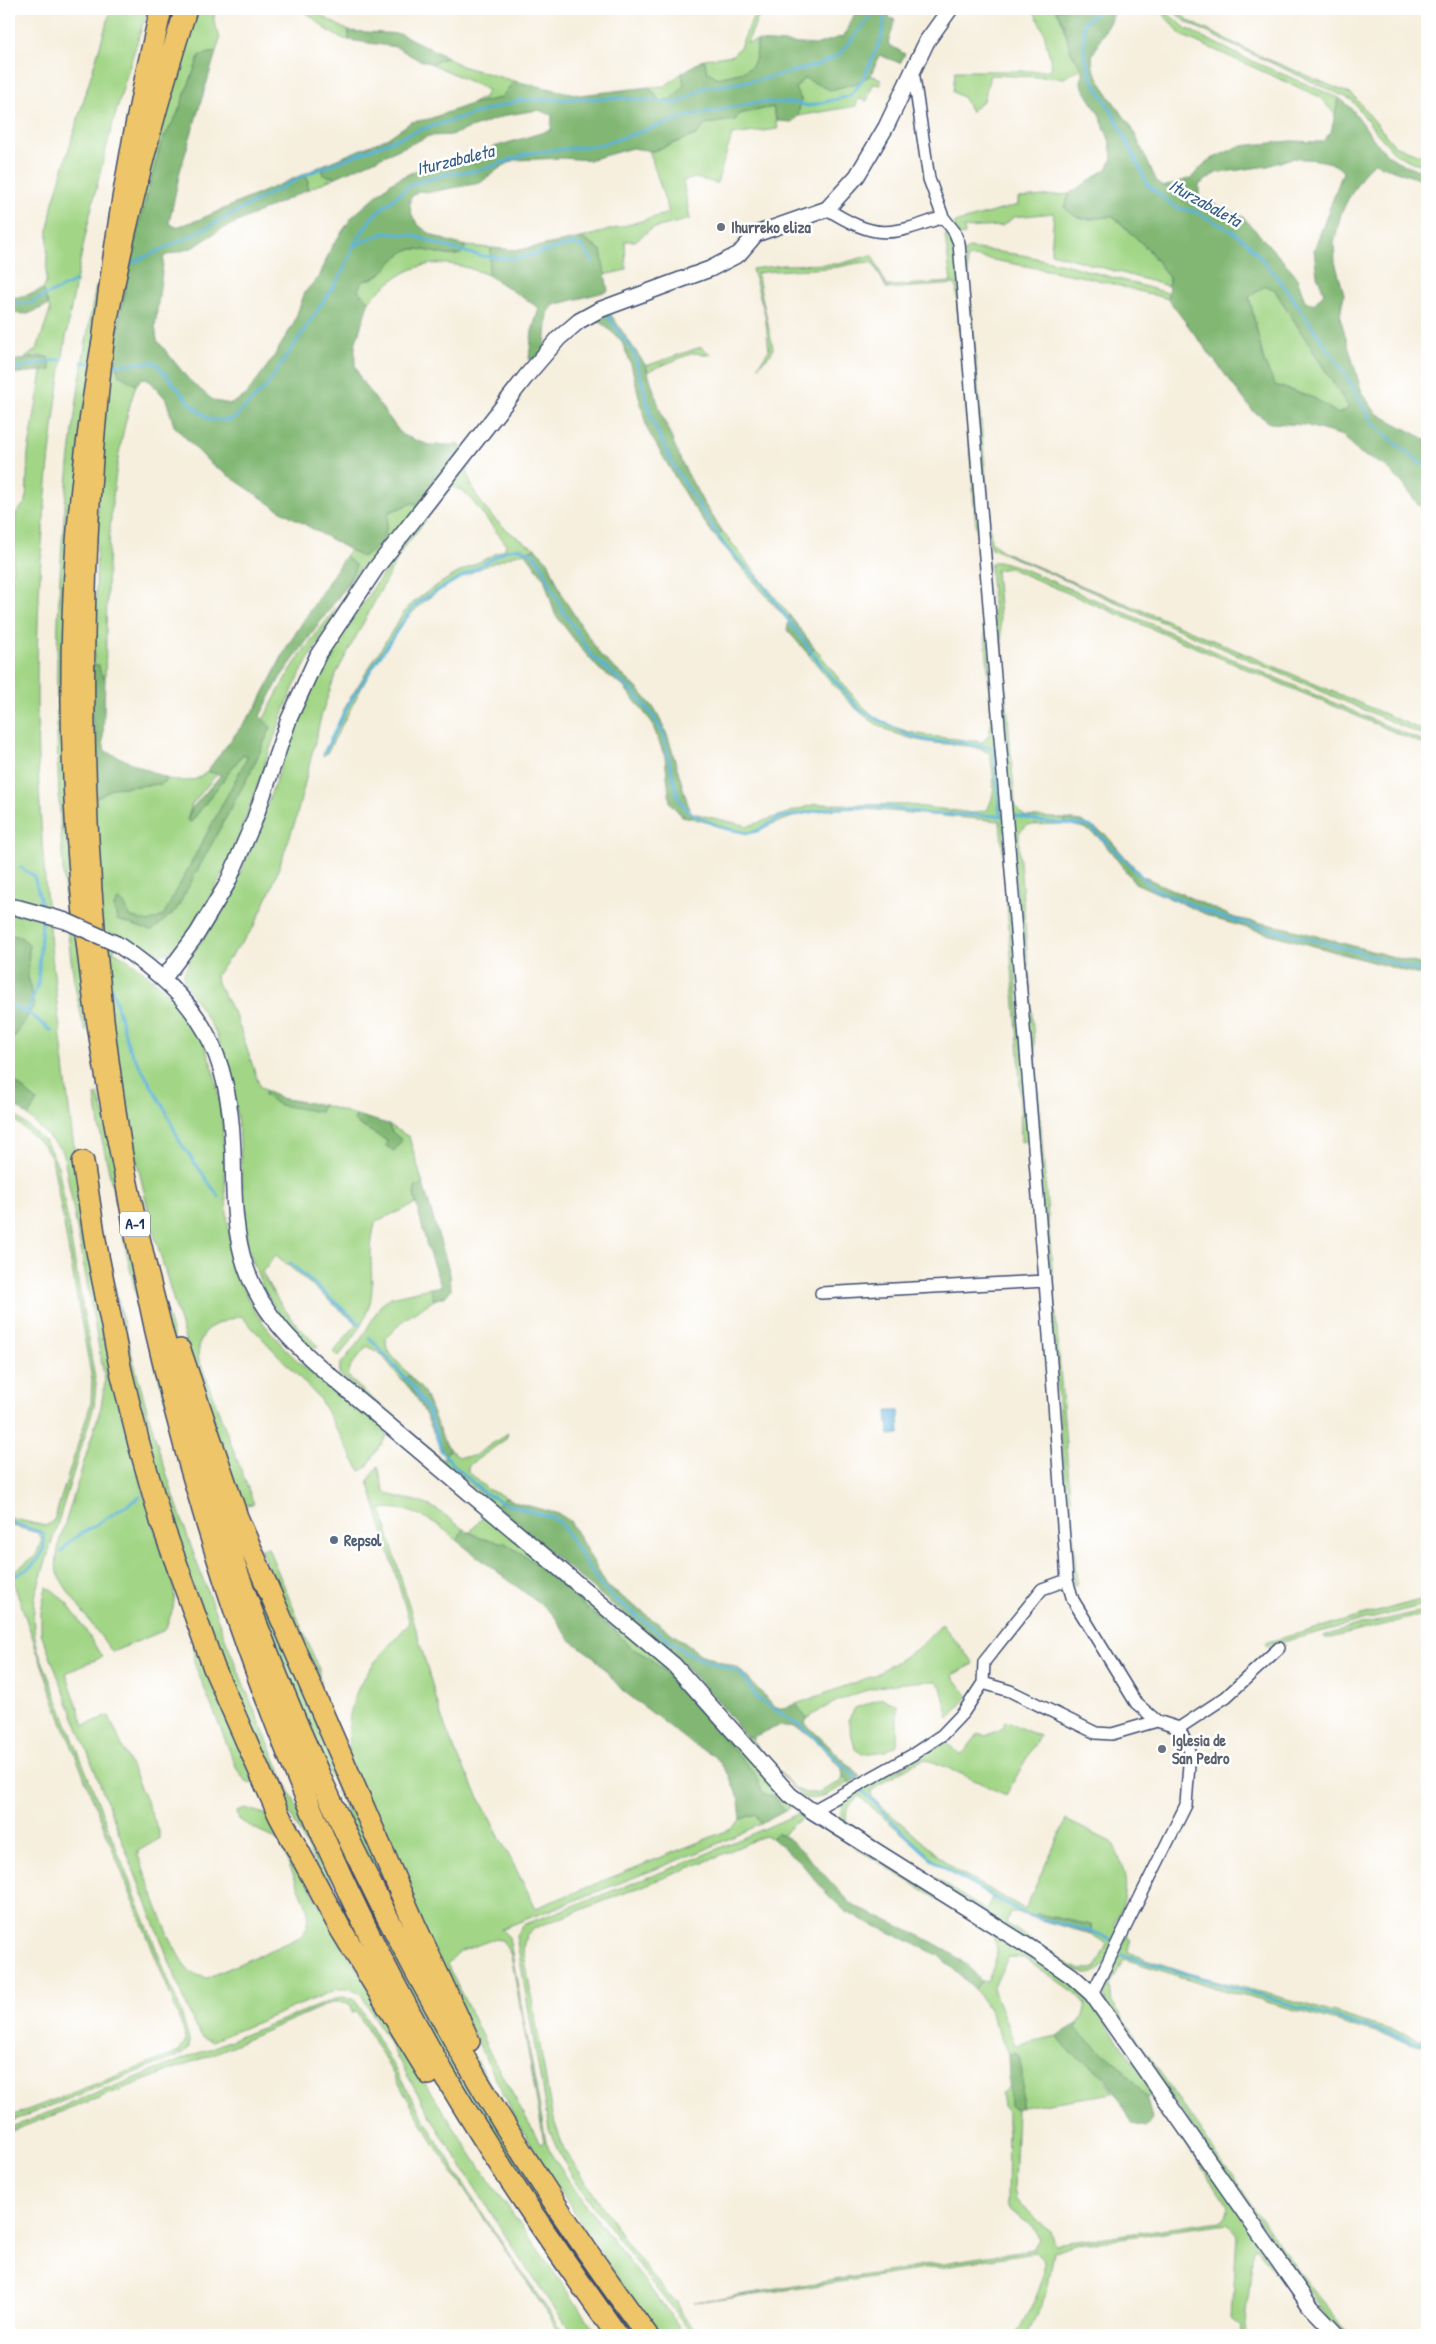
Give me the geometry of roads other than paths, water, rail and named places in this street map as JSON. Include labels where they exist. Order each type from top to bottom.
[{"type":"highway","points":[[98,236],[113,168],[161,9]]},
{"type":"highway","name":"A-1","points":[[186,9],[136,177],[116,266],[90,420],[77,542],[72,766],[80,879],[98,1030],[130,1200],[148,1281],[207,1487],[282,1692],[375,1895],[471,2072],[562,2217],[647,2335]]},
{"type":"highway","points":[[58,896],[63,945]]},
{"type":"highway","name":"A-1","points":[[123,1281],[88,1144],[96,1246],[121,1371],[161,1521],[214,1668],[279,1815],[340,1928],[407,2040],[503,2189],[546,2235]]},
{"type":"highway","points":[[130,1200],[237,1517],[452,2008],[489,2080],[512,2139]]},
{"type":"highway","points":[[133,1318],[184,1491],[226,1616],[309,1812],[389,1974],[441,2068],[494,2157],[546,2235],[617,2335]]},
{"type":"street","points":[[164,978],[202,927],[227,884],[254,821],[289,719],[318,655],[376,568],[528,374],[559,338],[579,321],[599,310],[710,269],[739,254],[756,234],[827,208],[857,176],[886,126],[927,41],[950,9]]},
{"type":"street","points":[[914,70],[929,179],[943,217],[954,231],[959,243],[1045,1281],[1067,1580],[1073,1600],[1136,1703],[1157,1721],[1179,1728],[1190,1751],[1186,1806],[1092,1994]]},
{"type":"street","points":[[827,208],[864,230],[879,232],[902,231],[943,217]]},
{"type":"street","points":[[14,907],[66,921],[117,944],[164,978],[187,1002],[204,1026],[217,1054],[226,1082],[230,1114],[238,1238],[246,1268],[260,1298],[281,1330],[301,1351],[674,1665],[776,1780],[812,1811],[1038,1952],[1072,1976],[1092,1994],[1310,2306],[1338,2335]]},
{"type":"street","points":[[821,1293],[1045,1281]]},
{"type":"street","points":[[812,1811],[912,1755],[942,1735],[963,1713],[983,1683],[984,1662],[1042,1589],[1067,1580]]},
{"type":"street","points":[[1179,1728],[1226,1697],[1280,1648]]},
{"type":"street","points":[[983,1683],[1010,1691],[1096,1733],[1112,1734],[1157,1721]]},
{"type":"water","points":[[887,1411],[899,1411],[900,1434],[889,1435]]},
{"type":"waterway","points":[[127,265],[191,236],[305,175],[419,130],[521,100],[619,98],[678,103],[703,88],[764,79],[817,65],[839,55],[877,9]]},
{"type":"waterway","name":"Iturzabaleta","points":[[111,365],[155,362],[192,405],[210,420],[232,420],[266,387],[343,272],[354,245],[372,217],[410,185],[443,175],[482,170],[529,153],[600,145],[689,116],[759,102],[797,103],[808,106],[850,96],[862,81],[881,39],[886,9]]},
{"type":"waterway","name":"Iturzabaleta","points":[[1098,9],[1095,14],[1084,22],[1084,53],[1093,81],[1114,115],[1148,185],[1175,207],[1196,212],[1230,230],[1247,242],[1282,283],[1346,375],[1372,422],[1398,446],[1427,467]]},
{"type":"waterway","points":[[355,245],[384,233],[412,235],[453,249],[482,256],[516,259],[572,244],[582,246],[593,262]]},
{"type":"waterway","points":[[9,304],[30,303],[76,281]]},
{"type":"waterway","points":[[608,313],[607,315],[634,353],[652,420],[673,465],[725,546],[762,584],[822,666],[860,710],[906,734],[928,741],[964,743],[993,748],[1000,815]]},
{"type":"waterway","name":"Iturzabaleta","points":[[9,370],[62,359]]},
{"type":"waterway","points":[[82,362],[90,363]]},
{"type":"waterway","points":[[324,753],[349,703],[410,611],[420,601],[507,550],[520,548],[533,554],[542,565],[561,608],[592,656],[634,692],[653,716],[663,733],[677,795],[685,808],[696,816],[723,828],[748,833],[757,831],[779,818],[832,808],[883,807],[931,814],[1003,816]]},
{"type":"waterway","points":[[1012,815],[1039,821],[1090,826],[1154,889],[1221,917],[1348,949],[1427,973]]},
{"type":"waterway","points":[[20,867],[34,876],[43,910]]},
{"type":"waterway","points":[[27,1013],[38,984],[42,919]]},
{"type":"waterway","points":[[112,988],[129,1048],[165,1109],[180,1142],[219,1197]]},
{"type":"waterway","points":[[9,1004],[34,1017],[51,1031]]},
{"type":"waterway","points":[[290,1263],[360,1324]]},
{"type":"waterway","points":[[369,1337],[413,1387],[428,1411],[441,1450],[484,1493],[506,1504],[553,1518],[561,1524],[600,1585],[615,1599],[682,1650],[703,1660],[732,1669],[742,1675],[757,1698],[806,1730],[856,1778]]},
{"type":"waterway","points":[[61,1552],[70,1541],[140,1497]]},
{"type":"waterway","points":[[9,1522],[43,1533],[44,1542],[43,1550],[36,1562],[31,1567],[9,1579]]},
{"type":"waterway","points":[[862,1790],[921,1849],[962,1879],[1022,1912],[1044,1920],[1093,1932],[1112,1941]]},
{"type":"waterway","points":[[1122,1955],[1427,2045]]},
{"type":"place","name":"Ihurreko eliza","points":[[721,227]]},
{"type":"place","name":"Repsol","points":[[334,1540]]},
{"type":"place","name":"Iglesia de San Pedro","points":[[1162,1749]]}]
